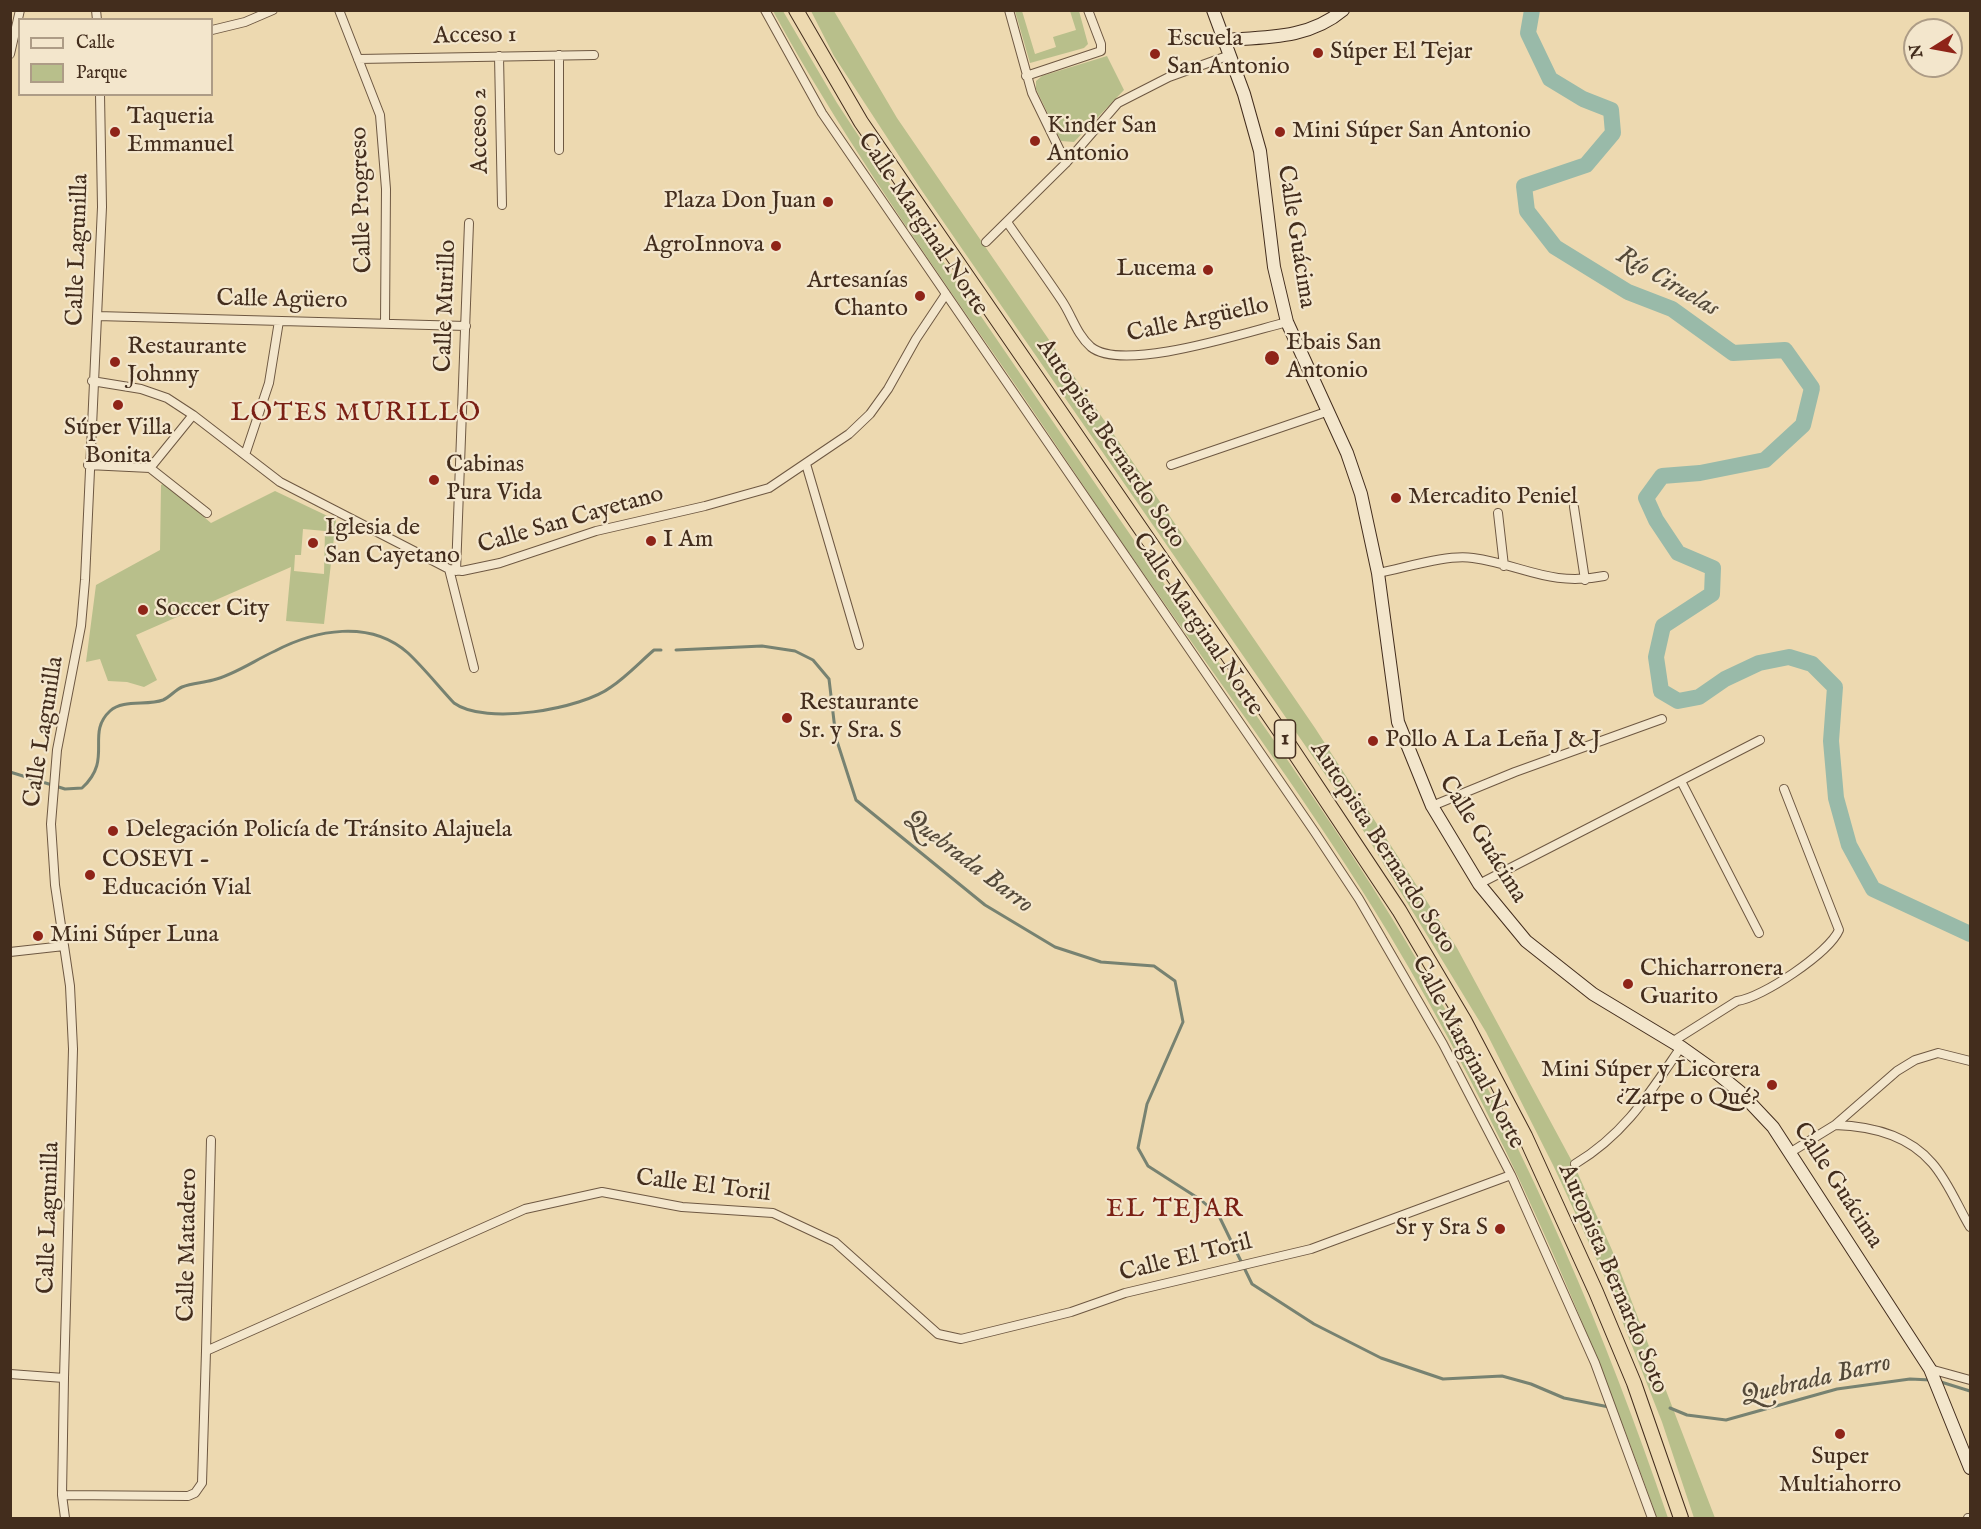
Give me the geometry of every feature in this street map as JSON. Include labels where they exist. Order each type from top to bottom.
[{"type":"highway","name":"Autopista Bernardo Soto","points":[[796,10],[861,122],[1286,740],[1399,910],[1458,1010],[1530,1146],[1596,1292],[1634,1383],[1681,1518]]},
{"type":"main road","name":"Calle Guácima","points":[[1213,10],[1230,55],[1260,151],[1274,267],[1287,322],[1329,411],[1361,494],[1378,573],[1398,722],[1432,806],[1479,884],[1510,924],[1543,957],[1593,994],[1673,1042],[1740,1092],[1773,1127],[1931,1372],[1971,1468]]},
{"type":"main road","points":[[1224,40],[1304,32],[1319,27],[1343,10]]},
{"type":"street","points":[[213,30],[245,22],[273,10]]},
{"type":"street","name":"Calle Progreso","points":[[339,10],[380,115],[384,151],[386,323]]},
{"type":"street","name":"Calle Marginal Norte","points":[[765,10],[822,113],[1359,899],[1443,1044],[1511,1175],[1595,1363],[1652,1518]]},
{"type":"street","points":[[1010,10],[1026,76],[1066,163]]},
{"type":"street","points":[[1026,76],[1101,51],[1101,44],[1088,10]]},
{"type":"street","points":[[10,54],[18,19]]},
{"type":"street","name":"Acceso 1","points":[[358,59],[594,54]]},
{"type":"street","points":[[559,55],[559,150]]},
{"type":"street","points":[[986,242],[1066,163],[1100,122],[1126,97],[1169,77],[1230,55]]},
{"type":"street","name":"Acceso 2","points":[[499,56],[502,205]]},
{"type":"street","name":"Calle Lagunilla","points":[[65,1518],[62,1495],[73,1049],[70,986],[51,840],[54,776],[81,627],[85,580],[88,465],[102,207],[100,96]]},
{"type":"street","name":"Calle Argüello","points":[[1007,222],[1064,303],[1085,341],[1104,355],[1123,357],[1170,351],[1287,322]]},
{"type":"street","name":"Calle Murillo","points":[[469,223],[453,570],[474,669]]},
{"type":"street","name":"Calle San Cayetano","points":[[92,381],[141,389],[167,398],[193,415],[280,482],[453,570],[500,563],[596,531],[758,493],[849,434],[870,414],[888,389],[916,339],[946,294]]},
{"type":"street","name":"Calle Agüero","points":[[97,316],[466,326]]},
{"type":"street","points":[[245,454],[269,383],[279,321]]},
{"type":"street","points":[[1171,465],[1329,411]]},
{"type":"street","points":[[150,468],[193,415]]},
{"type":"street","points":[[806,464],[860,645]]},
{"type":"street","points":[[88,465],[150,468],[207,513]]},
{"type":"street","points":[[1574,507],[1585,580]]},
{"type":"street","points":[[1497,513],[1504,566]]},
{"type":"street","points":[[1378,573],[1455,558],[1473,558],[1540,576],[1585,580],[1604,576]]},
{"type":"street","points":[[1432,806],[1515,772],[1662,719]]},
{"type":"street","points":[[1479,884],[1760,740]]},
{"type":"street","points":[[1681,781],[1759,933]]},
{"type":"street","points":[[1575,1164],[1613,1138],[1638,1110],[1673,1042],[1737,1001],[1749,999],[1808,963],[1825,950],[1839,930],[1784,789]]},
{"type":"street","points":[[10,952],[64,946]]},
{"type":"street","points":[[1791,1152],[1835,1125],[1898,1071],[1915,1060],[1938,1053],[1971,1061]]},
{"type":"street","points":[[1835,1125],[1865,1126],[1894,1136],[1915,1149],[1933,1163],[1971,1227]]},
{"type":"street","name":"Calle Matadero","points":[[206,1351],[211,1140]]},
{"type":"street","name":"Calle El Toril","points":[[206,1351],[525,1209],[602,1192],[682,1207],[772,1213],[835,1242],[938,1334],[961,1339],[1071,1312],[1125,1293],[1311,1250],[1511,1175]]},
{"type":"street","points":[[62,1495],[188,1496],[201,1488],[206,1351]]},
{"type":"street","points":[[1931,1372],[1971,1380]]},
{"type":"street","points":[[10,1374],[64,1378]]},
{"type":"green space","points":[[773,11],[783,11],[837,103],[900,199],[1316,802],[1407,943],[1470,1055],[1535,1184],[1619,1381],[1668,1518],[1657,1518],[1601,1368],[1538,1219],[1467,1074],[1389,934],[1301,798],[1126,548],[903,221],[822,96]]},
{"type":"green space","points":[[811,11],[834,11],[897,118],[1315,728],[1457,948],[1575,1167],[1612,1250],[1715,1518],[1694,1518],[1662,1422],[1606,1280],[1553,1165],[1486,1032],[1358,822],[920,188],[834,56]]},
{"type":"green space","points":[[1015,11],[1022,11],[1035,54],[1056,47],[1053,37],[1076,30],[1070,11],[1079,11],[1088,44],[1084,48],[1030,63]]},
{"type":"green space","points":[[1107,56],[1124,90],[1074,142],[1061,141],[1036,89],[1036,81],[1042,76]]},
{"type":"green space","name":"Soccer City","points":[[164,483],[211,523],[275,491],[336,520],[324,624],[286,621],[291,567],[136,635],[157,680],[144,687],[127,682],[108,681],[100,659],[86,662],[96,585],[160,550],[161,485]],"holes":[[[303,529],[325,531],[324,574],[294,571],[295,555],[301,555]]]},
{"type":"waterway","name":"Río Ciruelas","points":[[1532,10],[1528,33],[1550,79],[1583,99],[1611,110],[1613,133],[1586,165],[1524,186],[1527,211],[1555,247],[1628,292],[1672,309],[1733,353],[1785,350],[1812,388],[1803,425],[1765,460],[1700,473],[1662,476],[1646,498],[1656,520],[1678,553],[1713,568],[1712,594],[1663,626],[1656,657],[1661,691],[1678,701],[1699,697],[1725,679],[1759,663],[1789,657],[1812,664],[1835,687],[1831,741],[1836,798],[1849,845],[1873,889],[1970,934]]},
{"type":"waterway","name":"Quebrada Barro","points":[[10,772],[65,789],[82,788],[96,767],[103,720],[115,707],[163,700],[182,687],[221,678],[291,644],[325,633],[360,632],[377,635],[393,642],[408,653],[454,703],[468,710],[488,713],[533,712],[579,702],[611,687],[654,650],[661,650]]},
{"type":"waterway","name":"Quebrada Barro","points":[[676,650],[762,646],[795,651],[813,660],[829,679],[836,738],[856,800],[985,905],[1055,947],[1101,962],[1154,966],[1175,981],[1183,1022],[1147,1104],[1138,1148],[1148,1166],[1201,1200],[1219,1216],[1252,1284],[1314,1324],[1381,1358],[1443,1379],[1502,1376],[1531,1384],[1564,1398],[1609,1407]]},
{"type":"waterway","name":"Quebrada Barro","points":[[1670,1408],[1687,1415],[1726,1420],[1837,1389],[1910,1379],[1931,1380]]},
{"type":"waterway","name":"Quebrada Barro","points":[[1941,1382],[1970,1391]]},
{"type":"place","name":"Súper El Tejar","points":[[1318,53]]},
{"type":"place","name":"Escuela San Antonio","points":[[1155,54]]},
{"type":"place","name":"Taqueria Emmanuel","points":[[115,132]]},
{"type":"place","name":"Mini Súper San Antonio","points":[[1280,132]]},
{"type":"place","name":"Kinder San Antonio","points":[[1035,141]]},
{"type":"place","name":"Plaza Don Juan","points":[[828,202]]},
{"type":"place","name":"AgroInnova","points":[[776,246]]},
{"type":"place","name":"Lucema","points":[[1208,270]]},
{"type":"place","name":"Artesanías Chanto","points":[[920,296]]},
{"type":"place","name":"Ebais San Antonio","points":[[1272,358]]},
{"type":"place","name":"Restaurante Johnny","points":[[115,362]]},
{"type":"place","name":"Súper Villa Bonita","points":[[118,405]]},
{"type":"place","name":"Cabinas Pura Vida","points":[[434,480]]},
{"type":"place","name":"Mercadito Peniel","points":[[1396,498]]},
{"type":"place","name":"I Am","points":[[651,541]]},
{"type":"place","name":"Iglesia de San Cayetano","points":[[313,543]]},
{"type":"place","name":"Soccer City","points":[[143,610]]},
{"type":"place","name":"Restaurante Sr. y Sra. S","points":[[787,718]]},
{"type":"place","name":"Pollo A La Leña J & J","points":[[1373,741]]},
{"type":"place","name":"Delegación Policía de Tránsito Alajuela","points":[[113,831]]},
{"type":"place","name":"COSEVI - Educación Vial","points":[[90,875]]},
{"type":"place","name":"Mini Súper Luna","points":[[38,936]]},
{"type":"place","name":"Chicharronera Guarito","points":[[1628,984]]},
{"type":"place","name":"Mini Súper y Licorera ¿Zarpe o Qué?","points":[[1772,1085]]},
{"type":"place","name":"Sr y Sra S","points":[[1500,1229]]},
{"type":"place","name":"Super Multiahorro","points":[[1840,1434]]},
{"type":"district","name":"LOTES MURILLO","points":[[356,415]]},
{"type":"district","name":"EL TEJAR","points":[[1175,1211]]}]
